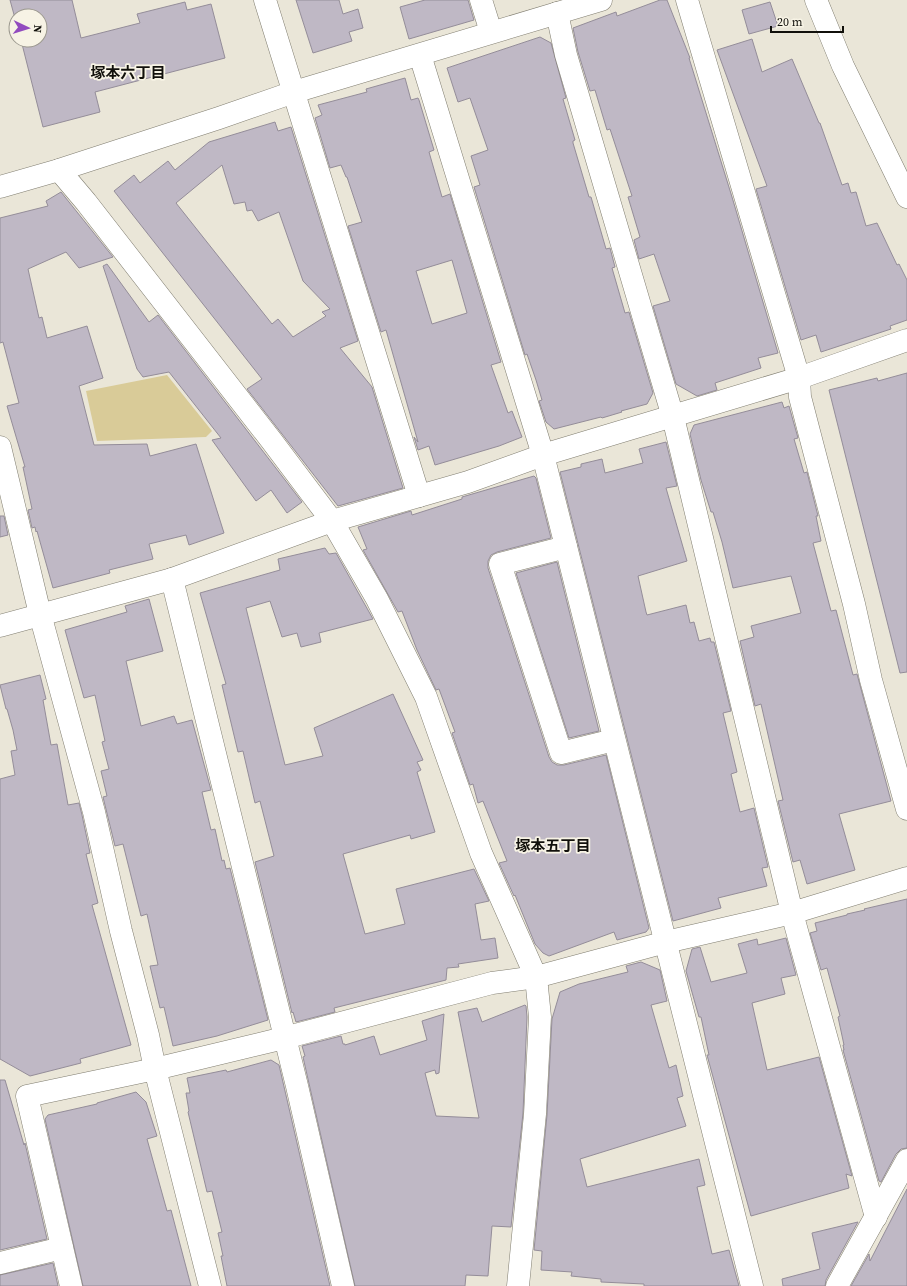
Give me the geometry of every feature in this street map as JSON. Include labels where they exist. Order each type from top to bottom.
[{"type":"street","points":[[265,0],[419,496]]},
{"type":"street","points":[[482,0],[491,32]]},
{"type":"street","points":[[0,187],[59,170],[294,92],[601,0]]},
{"type":"street","points":[[687,0],[799,378],[800,397],[852,596],[871,680],[907,809]]},
{"type":"street","points":[[816,0],[843,66],[907,196]]},
{"type":"street","points":[[557,13],[566,55],[673,417],[792,913],[876,1217]]},
{"type":"street","points":[[420,55],[543,455],[614,740],[685,1013],[752,1286]]},
{"type":"street","points":[[59,170],[86,202],[332,521],[377,599],[426,697],[481,852],[536,977],[540,1017],[535,1114],[518,1286]]},
{"type":"street","points":[[0,626],[172,579],[332,521],[468,482],[543,455],[799,378],[907,340]]},
{"type":"street","points":[[0,447],[40,614],[94,812],[155,1069],[210,1286]]},
{"type":"street","points":[[566,547],[500,564],[562,753],[614,740]]},
{"type":"street","points":[[172,579],[343,1286]]},
{"type":"street","points":[[71,1286],[27,1096],[155,1069],[284,1038],[492,983],[536,977],[666,942],[792,913],[907,878]]},
{"type":"street","points":[[837,1286],[907,1160]]},
{"type":"street","points":[[0,1264],[62,1248]]},
{"type":"shaded area","points":[[167,375],[212,431],[206,437],[97,441],[86,391]]},
{"type":"building","points":[[10,0],[72,0],[81,38],[140,23],[137,14],[185,2],[187,10],[211,4],[225,58],[95,92],[100,112],[43,127],[23,48],[48,48],[48,8],[12,8]]},
{"type":"building","points":[[296,0],[339,0],[343,14],[358,9],[363,28],[349,32],[352,41],[313,53]]},
{"type":"building","points":[[425,0],[468,0],[474,20],[409,39],[400,7]]},
{"type":"building","points":[[660,0],[667,0],[690,58],[778,353],[758,358],[761,368],[715,383],[717,390],[697,396],[676,384],[653,306],[670,301],[654,254],[639,259],[634,240],[640,237],[628,197],[632,196],[610,129],[607,130],[595,90],[590,91],[578,52],[573,28],[616,12],[617,16]]},
{"type":"building","points":[[770,2],[778,26],[749,34],[742,10]]},
{"type":"building","points":[[540,37],[551,43],[566,98],[563,99],[575,140],[573,143],[606,249],[610,248],[615,267],[612,268],[625,313],[629,312],[653,393],[647,404],[602,418],[554,429],[546,422],[539,401],[542,400],[536,380],[527,354],[525,355],[474,187],[480,185],[471,156],[488,150],[470,98],[458,102],[447,68]]},
{"type":"building","points":[[752,39],[762,72],[792,59],[820,123],[842,185],[848,183],[851,193],[856,192],[866,226],[877,223],[897,265],[899,264],[907,280],[907,320],[890,326],[891,329],[821,352],[816,335],[801,340],[756,189],[767,186],[717,50]]},
{"type":"building","points":[[405,78],[411,100],[418,98],[419,100],[434,150],[429,152],[442,197],[450,194],[501,362],[491,365],[508,413],[512,411],[522,437],[499,446],[435,465],[429,446],[418,450],[414,437],[418,442],[386,330],[381,332],[348,226],[362,222],[347,177],[341,165],[330,168],[315,118],[322,115],[318,105],[367,92],[366,89]],"holes":[[[452,260],[467,313],[432,324],[416,271]]]},
{"type":"building","points":[[275,122],[278,131],[291,127],[358,341],[340,348],[372,387],[403,488],[338,506],[247,389],[262,379],[114,191],[134,175],[140,183],[168,161],[175,170],[209,142]],"holes":[[[222,165],[234,204],[245,202],[247,211],[252,210],[258,221],[279,212],[303,281],[330,309],[322,312],[326,316],[293,337],[278,319],[272,324],[176,203]]]},
{"type":"building","points":[[61,192],[113,257],[79,268],[66,252],[28,269],[39,318],[42,317],[47,338],[87,326],[103,378],[79,386],[94,445],[147,444],[150,456],[196,444],[224,533],[189,545],[186,535],[149,544],[153,559],[109,570],[110,573],[53,588],[37,531],[36,532],[35,527],[32,528],[28,510],[32,509],[23,467],[25,467],[7,406],[19,403],[3,342],[0,343],[0,218],[48,206],[46,201]]},
{"type":"building","points":[[107,264],[149,322],[158,315],[302,502],[287,513],[271,490],[256,501],[212,440],[221,438],[169,372],[143,377],[137,369],[103,266]]},
{"type":"building","points":[[907,373],[907,672],[900,673],[829,390],[877,378],[878,381]]},
{"type":"building","points":[[782,402],[784,408],[789,406],[798,438],[794,439],[804,473],[807,472],[818,516],[816,516],[821,541],[813,543],[831,611],[836,610],[853,675],[857,674],[891,801],[839,814],[855,870],[807,884],[800,860],[793,862],[778,801],[783,800],[761,704],[755,706],[740,641],[754,637],[751,626],[801,613],[791,576],[733,588],[722,542],[701,480],[690,434],[694,425]]},
{"type":"building","points":[[666,442],[677,486],[666,488],[687,561],[638,576],[646,612],[647,615],[686,605],[690,623],[694,622],[699,641],[710,638],[711,642],[714,642],[731,711],[723,713],[737,772],[731,774],[740,812],[754,808],[768,867],[762,868],[767,886],[718,898],[721,908],[673,921],[560,472],[581,467],[581,464],[602,459],[605,473],[643,463],[639,449]]},
{"type":"building","points":[[534,476],[536,478],[551,538],[497,552],[491,555],[488,561],[488,568],[549,757],[552,762],[557,765],[564,765],[606,755],[649,928],[646,932],[617,940],[614,932],[549,956],[543,953],[535,944],[515,895],[514,896],[499,863],[507,861],[483,801],[478,803],[473,784],[470,785],[452,733],[455,732],[439,689],[436,690],[417,650],[402,611],[398,612],[363,550],[367,549],[358,527],[411,511],[412,515],[462,499],[462,497]]},
{"type":"building","points":[[0,516],[4,516],[8,535],[0,537]]},
{"type":"building","points":[[325,548],[329,554],[336,553],[373,619],[319,633],[321,642],[301,647],[297,633],[282,637],[270,601],[246,608],[285,765],[323,756],[314,728],[393,694],[423,760],[417,762],[421,770],[417,772],[435,832],[411,839],[410,835],[343,854],[365,934],[405,924],[396,889],[474,869],[489,901],[475,904],[481,940],[495,938],[498,958],[458,964],[459,967],[447,968],[446,980],[334,1008],[335,1012],[296,1022],[293,1012],[292,1013],[255,862],[274,856],[260,801],[255,803],[243,751],[238,752],[222,685],[226,684],[200,593],[280,570],[278,559]]},
{"type":"building","points":[[557,562],[599,731],[569,738],[516,573]]},
{"type":"building","points":[[149,599],[163,651],[126,661],[141,726],[174,716],[177,724],[192,720],[211,790],[202,792],[211,830],[215,829],[222,861],[224,860],[226,869],[230,868],[268,1020],[217,1036],[173,1046],[164,1007],[160,1008],[150,966],[158,965],[147,914],[141,916],[123,844],[115,846],[103,797],[107,796],[101,771],[109,769],[102,742],[105,741],[95,695],[84,698],[65,630],[127,612],[125,606]]},
{"type":"building","points":[[40,675],[46,699],[43,700],[51,745],[57,744],[68,805],[79,803],[82,815],[90,853],[86,854],[98,903],[92,905],[131,1045],[80,1059],[81,1063],[30,1076],[0,1059],[0,779],[15,775],[11,751],[17,750],[0,685]]},
{"type":"building","points":[[907,899],[907,1148],[901,1149],[896,1154],[881,1182],[879,1181],[843,1050],[844,1045],[838,1017],[840,1016],[827,968],[821,970],[810,933],[817,931],[815,923]]},
{"type":"building","points":[[786,938],[796,975],[781,978],[785,994],[752,1003],[767,1070],[819,1057],[852,1176],[846,1174],[849,1188],[751,1216],[707,1055],[709,1055],[701,1017],[699,1017],[686,971],[692,949],[700,947],[711,982],[747,973],[738,944],[757,939],[758,945]]},
{"type":"building","points":[[641,962],[660,970],[667,1001],[651,1005],[669,1068],[676,1065],[683,1096],[677,1098],[686,1126],[580,1159],[587,1187],[699,1159],[705,1185],[697,1187],[712,1254],[729,1250],[739,1286],[644,1286],[644,1284],[601,1282],[601,1279],[571,1276],[572,1272],[541,1270],[542,1251],[534,1250],[547,1115],[552,1019],[560,992],[579,984],[628,972],[626,966]]},
{"type":"building","points":[[525,1005],[527,1017],[523,1113],[511,1227],[492,1226],[488,1276],[466,1275],[465,1286],[355,1286],[303,1057],[305,1056],[302,1046],[341,1036],[343,1044],[345,1045],[374,1036],[380,1055],[427,1040],[422,1021],[444,1014],[439,1073],[436,1074],[435,1070],[425,1073],[436,1116],[479,1118],[458,1012],[477,1008],[482,1022]]},
{"type":"building","points":[[271,1060],[279,1065],[330,1286],[227,1286],[218,1233],[222,1232],[212,1191],[207,1192],[188,1112],[186,1093],[190,1093],[187,1078],[226,1070],[227,1072]]},
{"type":"building","points":[[0,1080],[5,1080],[24,1145],[25,1143],[47,1239],[0,1250]]},
{"type":"building","points":[[136,1092],[146,1102],[157,1136],[147,1139],[167,1211],[171,1210],[191,1286],[83,1286],[45,1119],[48,1115],[97,1104]]},
{"type":"building","points":[[907,1189],[907,1286],[851,1286],[869,1254],[870,1261]]},
{"type":"building","points":[[858,1222],[826,1280],[825,1286],[783,1286],[782,1279],[820,1269],[812,1233]]},
{"type":"building","points":[[53,1263],[58,1286],[0,1286],[0,1275]]},
{"type":"district","name":"塚本六丁目","points":[[128,72]]},
{"type":"district","name":"塚本五丁目","points":[[553,845]]}]
